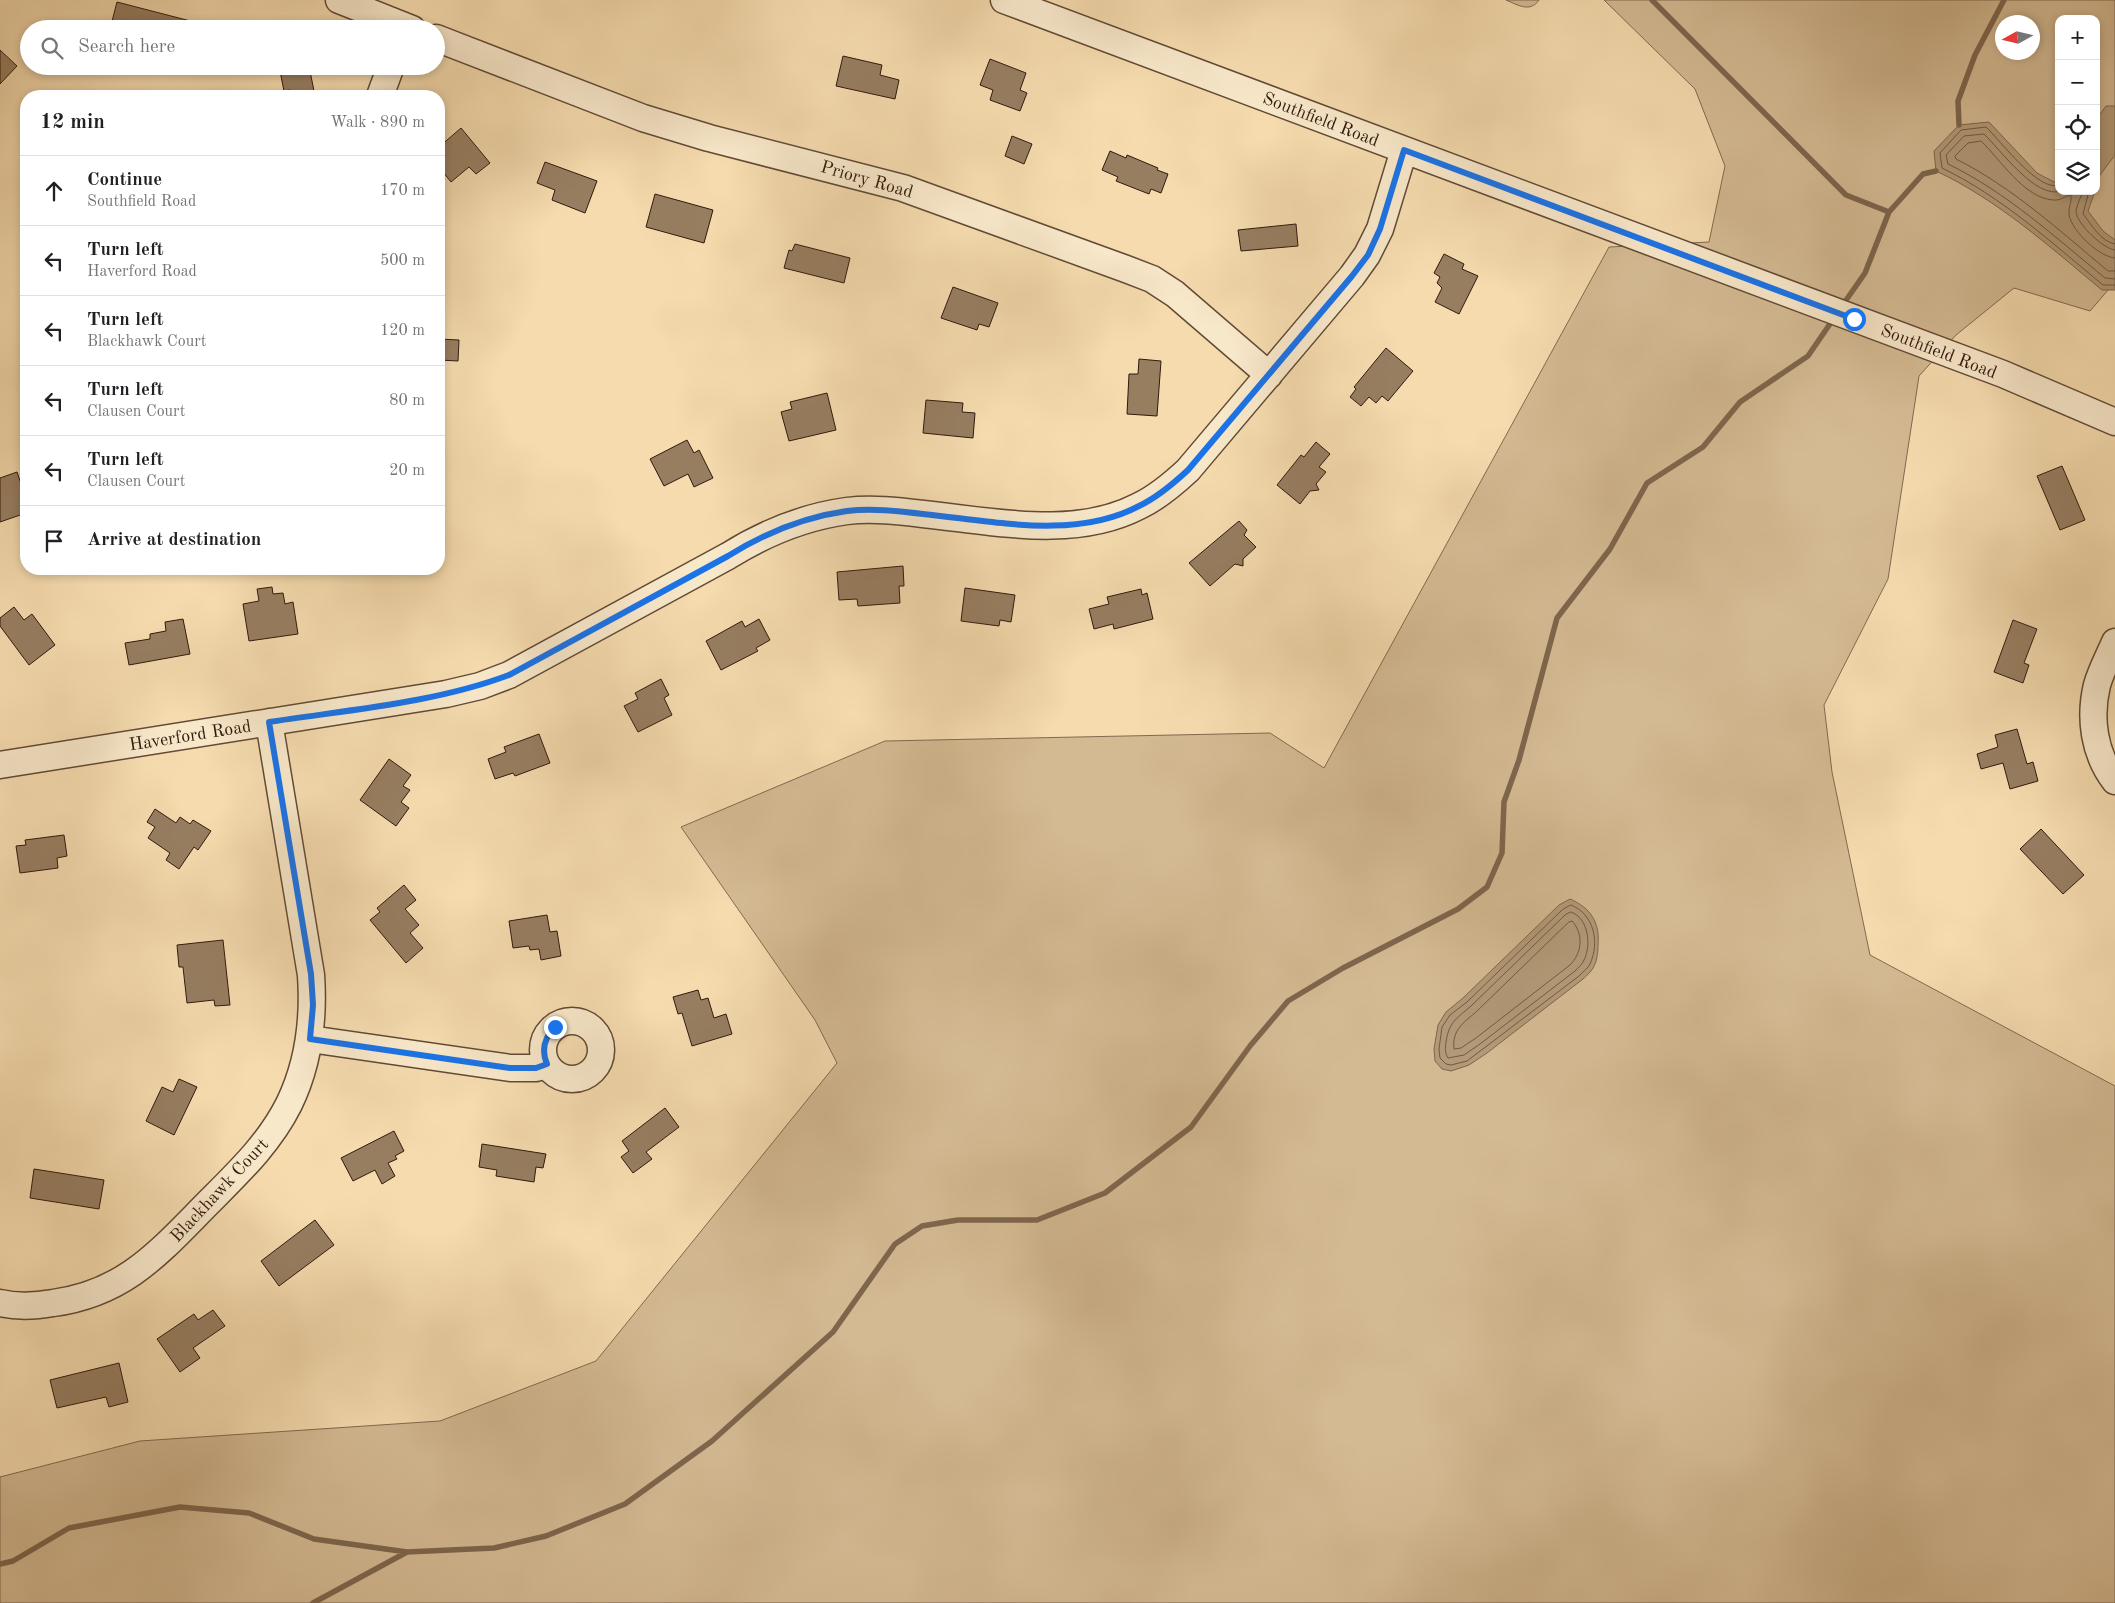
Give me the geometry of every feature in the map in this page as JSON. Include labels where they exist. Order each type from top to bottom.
[{"type":"street","points":[[339,0],[388,20]]},
{"type":"street","name":"Southfield Road","points":[[1004,0],[2003,374],[2115,422]]},
{"type":"street","name":"Priory Road","points":[[445,41],[643,118],[709,138],[904,188],[1152,279],[1175,294],[1269,375]]},
{"type":"street","points":[[382,90],[388,75]]},
{"type":"street","name":"Haverford Road","points":[[0,765],[446,694],[487,684],[509,675],[754,540],[787,525],[817,516],[848,511],[885,510],[1052,526],[1084,524],[1112,518],[1139,506],[1167,490],[1188,470],[1352,276],[1368,255],[1380,229],[1404,150]]},
{"type":"street","points":[[2115,642],[2097,684],[2093,707],[2094,728],[2099,751],[2108,772],[2115,781]]},
{"type":"street","name":"Blackhawk Court","points":[[0,1303],[39,1306],[70,1301],[99,1292],[152,1260],[258,1153],[290,1103],[301,1076],[310,1039],[313,1005],[311,974],[269,722]]},
{"type":"street","points":[[310,1039],[510,1068],[536,1068],[547,1064]]},
{"type":"shaded area","points":[[1506,0],[1539,0],[1532,6],[1524,7]]},
{"type":"shaded area","points":[[1604,0],[2115,0],[2115,282],[2090,311],[2014,288],[1956,335],[1919,376],[1888,579],[1824,705],[1832,772],[1870,955],[2115,1086],[2115,1603],[0,1603],[0,1477],[140,1441],[440,1421],[596,1361],[837,1063],[815,1020],[681,827],[885,741],[1270,733],[1324,768],[1609,247],[1709,242],[1725,166],[1695,89]]},
{"type":"water","points":[[2106,106],[2115,106],[2115,155],[2100,175],[2100,150],[2100,114]]},
{"type":"water","points":[[1989,122],[2037,173],[2055,182],[2055,195],[2094,195],[2088,211],[2103,231],[2115,240],[2115,290],[2102,290],[2023,225],[1981,196],[1936,171],[1934,151],[1959,125]]},
{"type":"water","points":[[1570,899],[1584,907],[1596,923],[1598,951],[1591,971],[1469,1065],[1451,1071],[1442,1069],[1435,1061],[1434,1049],[1438,1025],[1446,1012],[1463,998],[1559,905]]},
{"type":"building","points":[[117,2],[187,20],[112,20]]},
{"type":"building","points":[[0,50],[17,66],[0,84]]},
{"type":"building","points":[[843,56],[882,65],[880,75],[899,80],[895,99],[836,86]]},
{"type":"building","points":[[990,59],[1026,73],[1020,90],[1027,93],[1020,111],[990,100],[993,90],[980,85]]},
{"type":"building","points":[[281,75],[311,75],[314,90],[284,90]]},
{"type":"building","points":[[461,128],[490,163],[476,174],[469,167],[451,182],[445,174],[445,142]]},
{"type":"building","points":[[1012,136],[1032,144],[1024,164],[1005,156]]},
{"type":"building","points":[[1110,151],[1126,158],[1127,155],[1168,174],[1161,193],[1151,189],[1149,194],[1116,181],[1118,177],[1102,170]]},
{"type":"building","points":[[545,162],[597,181],[585,213],[552,200],[555,190],[537,183]]},
{"type":"building","points":[[655,194],[713,210],[704,243],[646,227]]},
{"type":"building","points":[[1296,224],[1298,246],[1241,251],[1238,230]]},
{"type":"building","points":[[795,244],[850,258],[844,283],[784,268],[789,250],[792,251]]},
{"type":"building","points":[[1444,254],[1464,264],[1462,269],[1478,276],[1459,314],[1435,302],[1442,288],[1437,283],[1440,277],[1434,273]]},
{"type":"building","points":[[953,287],[998,303],[989,327],[979,324],[977,330],[941,318]]},
{"type":"building","points":[[445,339],[459,340],[458,361],[445,360]]},
{"type":"building","points":[[1386,348],[1413,371],[1388,401],[1382,396],[1376,403],[1369,397],[1361,406],[1350,397],[1356,389],[1354,387]]},
{"type":"building","points":[[1139,359],[1161,361],[1157,416],[1127,414],[1129,374],[1138,374]]},
{"type":"building","points":[[827,393],[836,430],[789,441],[781,412],[792,409],[790,402]]},
{"type":"building","points":[[926,400],[963,403],[962,412],[975,413],[973,438],[923,433]]},
{"type":"building","points":[[687,440],[694,453],[699,450],[713,478],[694,487],[688,474],[664,486],[650,459]]},
{"type":"building","points":[[1316,442],[1330,454],[1319,467],[1326,472],[1316,484],[1319,490],[1310,491],[1300,504],[1277,485],[1301,455],[1304,457]]},
{"type":"building","points":[[2062,466],[2085,520],[2060,530],[2037,476]]},
{"type":"building","points":[[17,472],[20,481],[20,515],[0,522],[0,478]]},
{"type":"building","points":[[1239,521],[1247,530],[1244,535],[1256,547],[1243,559],[1243,566],[1235,564],[1210,586],[1189,563]]},
{"type":"building","points":[[903,566],[904,586],[899,586],[900,603],[858,606],[857,599],[839,600],[837,572]]},
{"type":"building","points":[[272,587],[273,594],[283,593],[285,604],[293,602],[298,634],[249,641],[243,604],[259,601],[257,589]]},
{"type":"building","points":[[965,588],[1015,595],[1011,622],[1000,620],[999,626],[961,621]]},
{"type":"building","points":[[1141,589],[1142,595],[1147,593],[1153,619],[1114,629],[1113,624],[1094,629],[1089,609],[1109,604],[1107,597]]},
{"type":"building","points":[[14,607],[24,620],[32,614],[55,645],[29,665],[0,626],[0,618]]},
{"type":"building","points":[[183,619],[190,654],[129,665],[125,643],[150,639],[150,634],[166,631],[165,622]]},
{"type":"building","points":[[759,619],[770,640],[756,648],[758,651],[721,670],[706,641],[742,621],[745,627]]},
{"type":"building","points":[[2013,620],[2037,629],[2024,663],[2029,665],[2023,683],[1994,672]]},
{"type":"building","points":[[661,679],[669,695],[664,698],[672,715],[638,732],[624,706],[638,699],[635,693]]},
{"type":"building","points":[[2017,729],[2027,764],[2033,762],[2038,781],[2010,789],[2003,763],[1981,769],[1977,754],[1998,747],[1995,735]]},
{"type":"building","points":[[539,734],[550,763],[515,776],[513,773],[495,779],[488,759],[506,752],[504,747]]},
{"type":"building","points":[[389,759],[411,775],[403,786],[410,790],[401,802],[409,808],[396,826],[360,800]]},
{"type":"building","points":[[155,809],[176,823],[180,817],[190,824],[193,820],[211,831],[198,850],[194,847],[179,869],[166,860],[170,853],[148,838],[155,827],[147,822]]},
{"type":"building","points":[[2041,829],[2084,875],[2063,894],[2020,849]]},
{"type":"building","points":[[64,835],[67,856],[57,858],[58,868],[20,873],[16,846],[26,845],[25,840]]},
{"type":"building","points":[[404,885],[416,900],[405,909],[419,925],[410,933],[423,948],[406,963],[370,920],[380,912],[377,908]]},
{"type":"building","points":[[547,915],[550,932],[557,931],[561,956],[541,960],[539,949],[530,950],[529,946],[513,948],[509,921]]},
{"type":"building","points":[[223,940],[230,1005],[215,1006],[214,1000],[187,1003],[183,967],[179,967],[177,945]]},
{"type":"building","points":[[698,990],[701,1000],[708,998],[714,1018],[726,1014],[732,1034],[692,1046],[682,1013],[678,1014],[673,997]]},
{"type":"building","points":[[179,1079],[197,1087],[174,1135],[146,1121],[162,1087],[173,1092]]},
{"type":"building","points":[[665,1108],[679,1127],[646,1152],[652,1159],[633,1173],[621,1157],[629,1151],[622,1141]]},
{"type":"building","points":[[394,1131],[404,1151],[395,1156],[397,1159],[388,1163],[395,1176],[382,1184],[375,1170],[353,1181],[341,1158]]},
{"type":"building","points":[[482,1144],[546,1154],[543,1168],[536,1167],[534,1182],[496,1176],[497,1170],[479,1167]]},
{"type":"building","points":[[34,1169],[104,1180],[99,1209],[30,1198]]},
{"type":"building","points":[[315,1220],[334,1245],[279,1286],[261,1261]]},
{"type":"building","points":[[213,1310],[225,1326],[193,1348],[200,1358],[180,1372],[157,1339],[194,1314],[198,1320]]},
{"type":"building","points":[[119,1363],[128,1402],[109,1407],[106,1397],[57,1408],[50,1380]]},
{"type":"waterway","points":[[1652,0],[1846,195],[1889,212]]},
{"type":"waterway","points":[[1959,125],[1958,101],[1975,55],[2004,0]]},
{"type":"waterway","points":[[1842,306],[1865,273],[1889,212],[1923,174],[1936,171]]},
{"type":"waterway","points":[[0,1564],[13,1561],[69,1528],[180,1507],[249,1513],[314,1539],[407,1552],[494,1548],[546,1536],[625,1504],[712,1441],[833,1332],[895,1244],[922,1226],[958,1220],[1037,1220],[1105,1193],[1191,1127],[1250,1046],[1288,1001],[1343,968],[1458,909],[1487,887],[1502,853],[1504,802],[1519,760],[1557,618],[1610,549],[1647,483],[1703,447],[1740,402],[1808,356],[1834,318]]},
{"type":"waterway","points":[[313,1603],[407,1552]]},
{"type":"route","points":[[555,1027],[548,1034],[543,1048],[547,1064],[536,1068],[510,1068],[310,1039],[313,1005],[311,974],[269,722],[446,694],[480,686],[509,675],[754,540],[787,525],[817,516],[848,511],[885,510],[1052,526],[1084,524],[1112,518],[1139,506],[1167,490],[1188,470],[1368,255],[1380,229],[1404,150],[1854,319]]}]
